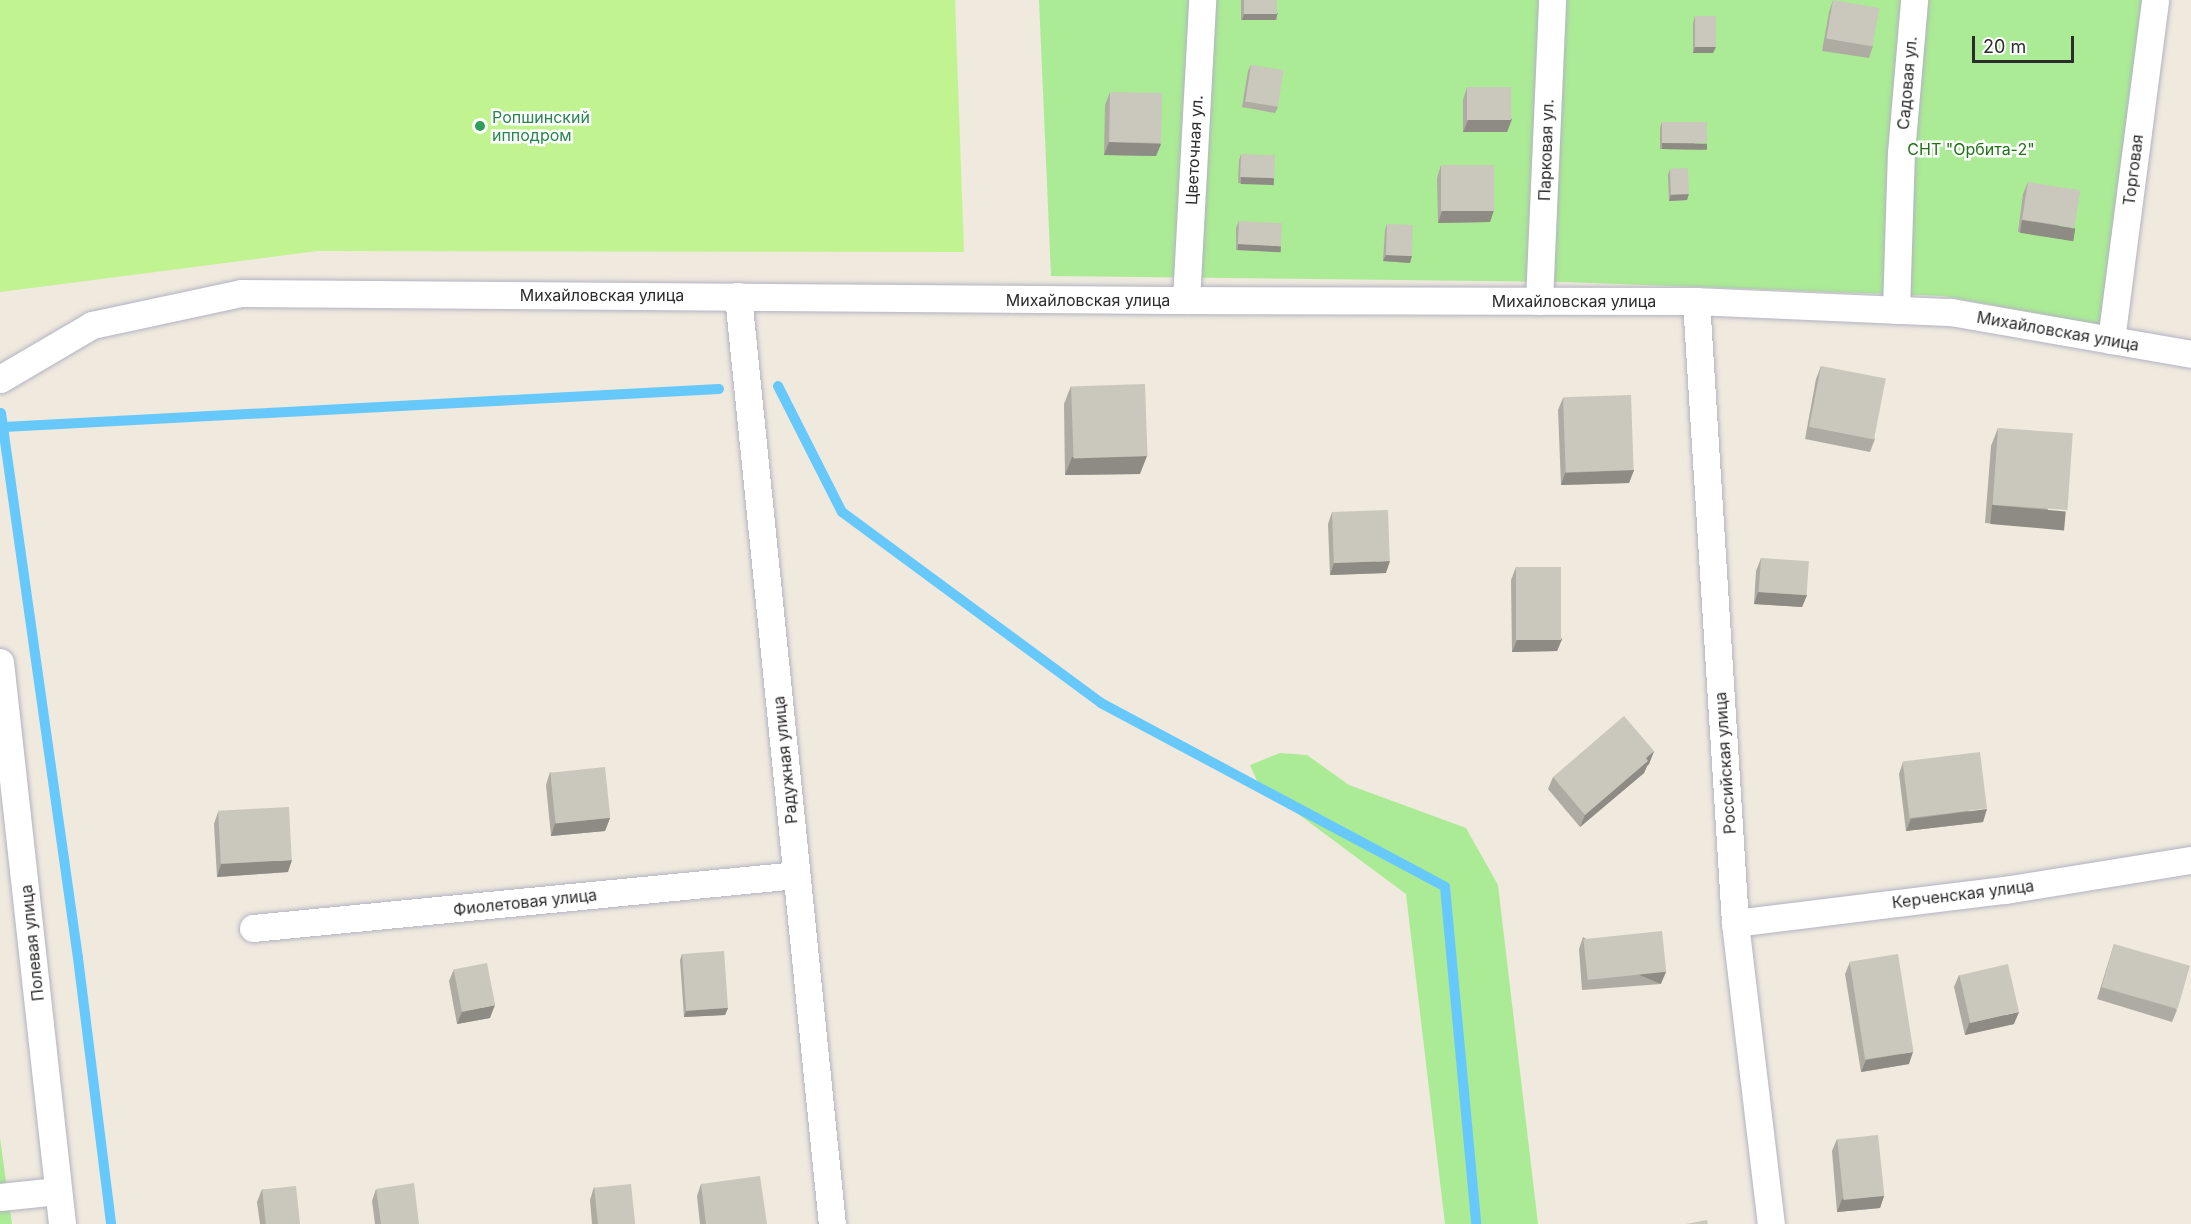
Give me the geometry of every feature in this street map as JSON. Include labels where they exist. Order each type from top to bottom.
[{"type":"street","name":"Цветочная ул.","points":[[1186,300],[1202,0]]},
{"type":"street","name":"Парковая ул.","points":[[1539,301],[1552,0]]},
{"type":"street","name":"Садовая ул.","points":[[1896,310],[1900,153],[1914,0]]},
{"type":"street","name":"Торговая","points":[[2111,340],[2155,0]]},
{"type":"street","name":"Михайловская улица","points":[[0,379],[92,325],[241,293],[1186,300],[1696,301],[1951,312],[2191,354]]},
{"type":"street","name":"Радужная улица","points":[[738,296],[831,1224]]},
{"type":"street","name":"Российская улица","points":[[1696,301],[1735,923],[1771,1224]]},
{"type":"street","name":"Полевая улица","points":[[1,677],[62,1224]]},
{"type":"street","name":"Керченская улица","points":[[1735,923],[2005,890],[2191,860]]},
{"type":"street","name":"Фиолетовая улица","points":[[253,928],[796,875]]},
{"type":"street","points":[[0,1197],[58,1191]]},
{"type":"green space","name":"Ропшинский ипподром","points":[[0,0],[955,0],[964,252],[317,251],[0,292]]},
{"type":"green space","name":"СНТ \"Орбита-2\"","points":[[1039,0],[2142,0],[2101,325],[1943,296],[1564,282],[1051,276]]},
{"type":"green space","points":[[1280,753],[1307,755],[1349,785],[1466,828],[1498,885],[1538,1224],[1445,1224],[1406,894],[1259,785],[1250,765]]},
{"type":"green space","points":[[0,1138],[12,1224],[0,1224]]},
{"type":"building","points":[[1244,0],[1277,0],[1277,14],[1244,14]]},
{"type":"building","points":[[1833,0],[1879,8],[1873,47],[1826,38]]},
{"type":"building","points":[[1695,16],[1716,16],[1716,47],[1695,47]]},
{"type":"building","points":[[1251,65],[1284,70],[1278,107],[1245,102]]},
{"type":"building","points":[[1467,87],[1511,87],[1511,120],[1467,120]]},
{"type":"building","points":[[1110,92],[1162,93],[1161,143],[1109,142]]},
{"type":"building","points":[[1662,122],[1707,122],[1707,143],[1662,143]]},
{"type":"building","points":[[1241,154],[1275,155],[1274,178],[1240,177]]},
{"type":"building","points":[[1441,165],[1494,165],[1494,211],[1441,211]]},
{"type":"building","points":[[1688,168],[1689,194],[1671,195],[1670,169]]},
{"type":"building","points":[[2028,182],[2080,190],[2074,228],[2022,220]]},
{"type":"building","points":[[1239,221],[1282,223],[1281,246],[1238,244]]},
{"type":"building","points":[[1387,224],[1413,225],[1412,256],[1386,255]]},
{"type":"building","points":[[1821,366],[1886,379],[1874,439],[1809,427]]},
{"type":"building","points":[[1145,384],[1148,456],[1074,459],[1071,387]]},
{"type":"building","points":[[1631,395],[1634,470],[1566,472],[1563,397]]},
{"type":"building","points":[[1998,428],[2073,433],[2067,510],[1993,505]]},
{"type":"building","points":[[1388,510],[1390,561],[1334,563],[1332,512]]},
{"type":"building","points":[[1761,558],[1809,561],[1807,595],[1759,592]]},
{"type":"building","points":[[1516,567],[1561,567],[1561,640],[1516,640]]},
{"type":"building","points":[[1624,716],[1654,751],[1646,758],[1648,761],[1585,815],[1553,777]]},
{"type":"building","points":[[1980,752],[1987,809],[1910,818],[1903,762]]},
{"type":"building","points":[[605,767],[610,818],[556,823],[550,773]]},
{"type":"building","points":[[289,807],[292,860],[221,864],[218,811]]},
{"type":"building","points":[[1662,931],[1666,972],[1588,980],[1583,939]]},
{"type":"building","points":[[2114,944],[2190,966],[2178,1009],[2102,987]]},
{"type":"building","points":[[724,951],[728,1008],[686,1011],[682,954]]},
{"type":"building","points":[[1898,954],[1913,1052],[1865,1059],[1850,962]]},
{"type":"building","points":[[487,963],[495,1005],[462,1012],[454,969]]},
{"type":"building","points":[[2008,964],[2019,1012],[1970,1023],[1959,975]]},
{"type":"building","points":[[1878,1135],[1884,1196],[1844,1200],[1837,1139]]},
{"type":"building","points":[[760,1176],[767,1224],[706,1224],[701,1184]]},
{"type":"building","points":[[414,1183],[419,1224],[381,1224],[376,1189]]},
{"type":"building","points":[[631,1184],[635,1224],[598,1224],[594,1188]]},
{"type":"building","points":[[296,1186],[300,1224],[266,1224],[262,1190]]},
{"type":"building","points":[[1707,1220],[1708,1224],[1686,1224]]},
{"type":"waterway","points":[[778,386],[842,512],[1101,703],[1445,887],[1476,1224]]},
{"type":"waterway","points":[[4,427],[719,389]]},
{"type":"waterway","points":[[1,413],[78,958],[111,1224]]},
{"type":"place","name":"Ропшинский ипподром","points":[[480,126]]}]
